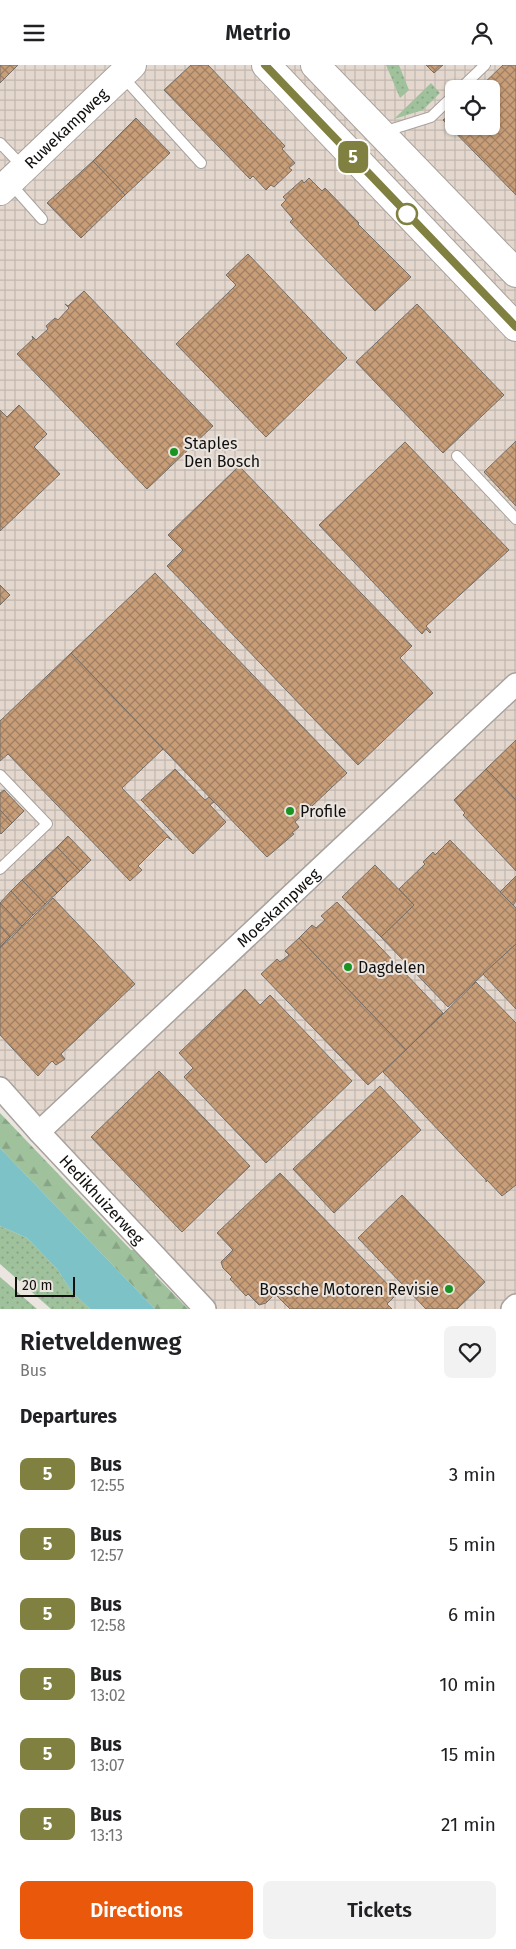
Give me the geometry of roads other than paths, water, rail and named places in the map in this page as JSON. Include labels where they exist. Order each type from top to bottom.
[{"type":"main road","points":[[266,65],[516,327]]},
{"type":"main road","points":[[315,65],[516,273]]},
{"type":"main road","name":"Ruwekampweg","points":[[11,180],[126,70]]},
{"type":"street","name":"Moeskampweg","points":[[39,1132],[516,684]]},
{"type":"street","name":"Hedikhuizerweg","points":[[0,1088],[205,1309]]},
{"type":"street","points":[[512,1309],[516,1305]]},
{"type":"lane","points":[[469,80],[485,65]]},
{"type":"lane","points":[[126,70],[201,163]]},
{"type":"lane","points":[[380,133],[431,117],[445,104]]},
{"type":"lane","points":[[0,143],[11,180],[42,219]]},
{"type":"lane","points":[[457,457],[516,519]]},
{"type":"lane","points":[[0,775],[47,824],[0,869]]},
{"type":"water","points":[[0,1148],[155,1309],[90,1309],[72,1292],[57,1269],[27,1238],[0,1226]]},
{"type":"place","name":"Staples Den Bosch","points":[[174,452]]},
{"type":"place","name":"Profile","points":[[290,811]]},
{"type":"place","name":"Dagdelen","points":[[348,967]]},
{"type":"place","name":"Bossche Motoren Revisie","points":[[449,1289]]}]
